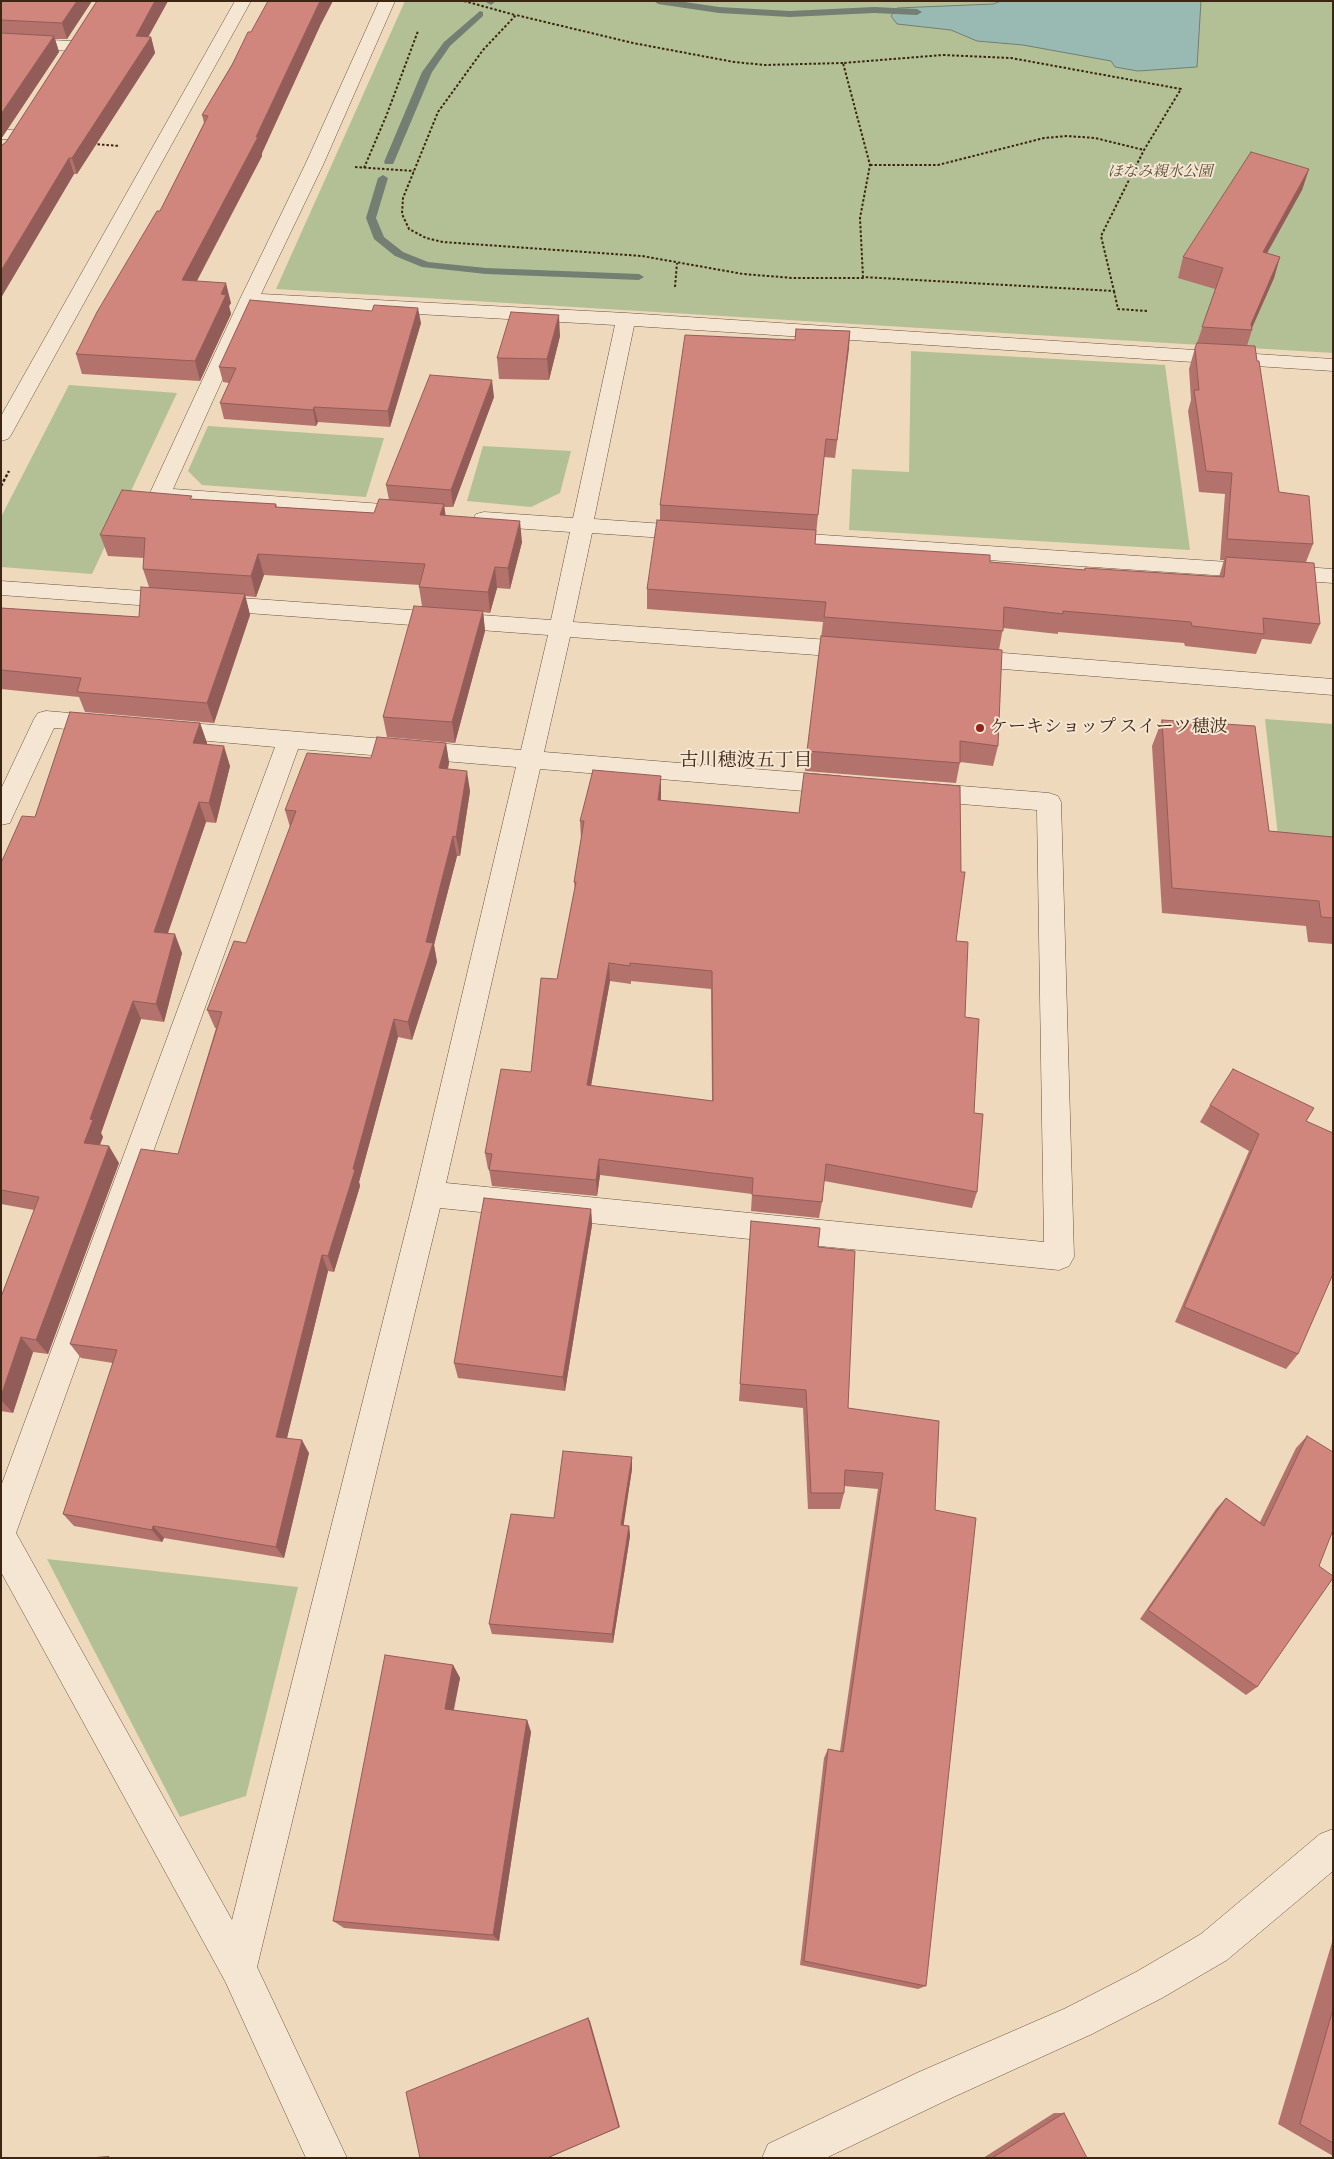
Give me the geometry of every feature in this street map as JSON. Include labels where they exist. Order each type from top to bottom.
[{"type":"street","points":[[1,435],[243,1]]},
{"type":"street","points":[[387,1],[314,165],[249,299],[160,495],[435,515]]},
{"type":"street","points":[[63,62],[83,31]]},
{"type":"street","points":[[1,43],[73,46]]},
{"type":"street","points":[[7,140],[26,119]]},
{"type":"street","points":[[249,299],[626,319],[1333,365]]},
{"type":"street","points":[[238,1968],[429,1194],[561,627],[626,319]]},
{"type":"street","points":[[464,517],[711,534]]},
{"type":"street","points":[[760,538],[1333,576]]},
{"type":"street","points":[[1,588],[561,627],[878,652]]},
{"type":"street","points":[[947,657],[1333,687]]},
{"type":"street","points":[[1,816],[46,719],[863,787]]},
{"type":"street","points":[[1,1530],[290,739]]},
{"type":"street","points":[[429,1194],[1059,1257],[1049,802],[902,790]]},
{"type":"street","points":[[1,1539],[238,1968],[326,2158]]},
{"type":"street","points":[[782,2158],[933,2086],[1080,2021],[1149,1985],[1214,1947],[1333,1847]]},
{"type":"path","points":[[464,1],[633,43],[734,62],[765,65],[843,63],[943,55],[1011,58],[1181,89],[1144,150],[1101,236],[1118,309],[1147,310]]},
{"type":"path","points":[[516,15],[483,50],[443,105],[403,198],[402,214],[409,229],[426,238],[443,242],[642,256],[743,274],[793,278],[872,278],[1114,291]]},
{"type":"path","points":[[364,168],[387,114],[418,29]]},
{"type":"path","points":[[843,63],[870,165],[860,218],[863,277],[872,278]]},
{"type":"path","points":[[870,165],[938,165],[1035,140],[1067,136],[1095,138],[1144,150]]},
{"type":"path","points":[[91,144],[120,146]]},
{"type":"path","points":[[314,165],[414,171]]},
{"type":"green space","name":"ほなみ親水公園","points":[[405,1],[1333,1],[1333,353],[276,289]]},
{"type":"green space","points":[[911,351],[1165,365],[1190,550],[849,530],[852,469],[909,472]]},
{"type":"green space","points":[[69,385],[177,393],[92,574],[1,567],[1,517]]},
{"type":"green space","points":[[208,426],[384,438],[366,497],[202,485],[188,471]]},
{"type":"green space","points":[[483,446],[571,451],[560,493],[531,507],[467,501]]},
{"type":"green space","points":[[1265,719],[1333,724],[1333,858],[1280,854]]},
{"type":"green space","points":[[47,1559],[298,1587],[246,1796],[180,1817]]},
{"type":"water","points":[[1001,1],[1201,1],[1197,67],[1138,71],[1115,67],[1111,61],[1023,45],[977,41],[951,30],[897,24],[891,16],[897,8],[993,4]]},
{"type":"building","points":[[1,1],[77,1],[62,23],[1,20]]},
{"type":"building","points":[[97,1],[155,1],[136,36],[151,37],[72,158],[69,158],[1,271],[1,146],[6,142]]},
{"type":"building","points":[[268,1],[320,1],[256,137],[258,137],[182,280],[226,283],[221,294],[226,295],[195,361],[76,354],[97,312],[157,211],[160,211],[208,116],[202,115],[232,65],[248,32],[251,32]]},
{"type":"building","points":[[1,33],[54,36],[1,114]]},
{"type":"building","points":[[1251,152],[1309,169],[1263,252],[1280,257],[1251,324],[1252,330],[1202,327],[1223,268],[1183,257]]},
{"type":"building","points":[[250,300],[372,311],[374,305],[418,308],[388,411],[314,407],[313,410],[220,403],[236,368],[219,367]]},
{"type":"building","points":[[511,312],[559,315],[547,359],[497,358]]},
{"type":"building","points":[[796,329],[850,331],[837,440],[826,439],[818,515],[660,505],[685,335],[795,340]]},
{"type":"building","points":[[1197,343],[1255,346],[1257,361],[1259,361],[1279,492],[1309,496],[1313,544],[1227,539],[1232,473],[1206,471],[1194,390],[1199,390],[1195,348]]},
{"type":"building","points":[[430,375],[492,380],[451,490],[386,485]]},
{"type":"building","points":[[122,490],[192,496],[190,499],[276,504],[275,507],[374,513],[379,499],[444,504],[440,515],[520,521],[508,568],[495,567],[488,592],[419,587],[425,564],[258,554],[251,576],[143,569],[145,538],[100,535]]},
{"type":"building","points":[[657,520],[816,530],[815,544],[990,555],[990,562],[1085,570],[1085,568],[1224,577],[1226,557],[1314,563],[1320,624],[1263,618],[1264,634],[1192,626],[1191,622],[1063,611],[1063,614],[1004,607],[1003,631],[824,617],[826,602],[647,589]]},
{"type":"building","points":[[141,587],[245,594],[207,703],[77,692],[81,678],[1,670],[1,608],[139,617]]},
{"type":"building","points":[[414,606],[483,611],[452,722],[383,717]]},
{"type":"building","points":[[821,636],[1002,650],[998,746],[960,741],[960,763],[807,751]]},
{"type":"building","points":[[70,712],[200,723],[193,743],[224,746],[209,803],[199,802],[154,932],[175,934],[156,1004],[133,1001],[90,1119],[93,1120],[84,1143],[109,1146],[36,1340],[21,1337],[1,1396],[1,1297],[39,1197],[1,1190],[1,863],[22,816],[35,817]]},
{"type":"building","points":[[1162,720],[1255,726],[1269,831],[1333,837],[1333,918],[1321,917],[1319,901],[1172,888]]},
{"type":"building","points":[[377,737],[446,743],[439,768],[467,771],[456,837],[453,836],[426,942],[433,943],[408,1022],[394,1019],[353,1169],[355,1170],[328,1256],[322,1255],[276,1437],[302,1440],[276,1547],[153,1526],[152,1530],[63,1514],[117,1350],[70,1344],[141,1149],[178,1154],[222,1012],[207,1010],[234,941],[246,943],[296,811],[285,810],[307,753],[371,758]]},
{"type":"building","points":[[593,770],[661,776],[658,800],[799,813],[804,773],[960,786],[961,872],[965,872],[956,941],[968,942],[965,1017],[979,1019],[974,1113],[983,1114],[977,1192],[826,1164],[822,1202],[752,1195],[753,1178],[599,1159],[596,1180],[489,1170],[492,1154],[485,1153],[501,1069],[531,1072],[541,978],[557,979],[576,882],[574,882],[584,821],[580,821]],"holes":[[[609,963],[630,966],[630,963],[712,971],[713,1101],[587,1085]]]},
{"type":"building","points":[[1233,1069],[1314,1108],[1306,1121],[1333,1133],[1333,1274],[1298,1354],[1184,1307],[1259,1134],[1210,1105]]},
{"type":"building","points":[[484,1198],[591,1209],[563,1377],[454,1363]]},
{"type":"building","points":[[751,1221],[820,1228],[818,1247],[855,1251],[848,1408],[939,1421],[935,1510],[976,1518],[926,1986],[804,1961],[828,1749],[843,1752],[883,1473],[845,1470],[844,1493],[811,1493],[806,1390],[740,1384]]},
{"type":"building","points":[[1307,1436],[1333,1452],[1333,1530],[1319,1566],[1333,1576],[1333,1578],[1257,1687],[1148,1610],[1226,1498],[1264,1526]]},
{"type":"building","points":[[563,1451],[632,1457],[621,1525],[629,1526],[612,1634],[489,1624],[511,1514],[554,1518]]},
{"type":"building","points":[[385,1655],[453,1665],[445,1709],[527,1720],[493,1935],[333,1921]]},
{"type":"building","points":[[1333,2009],[1333,2143],[1300,2124]]},
{"type":"building","points":[[588,2018],[619,2127],[547,2158],[420,2158],[406,2092]]},
{"type":"building","points":[[1064,2113],[1087,2158],[992,2158]]},
{"type":"waterway","points":[[658,1],[719,10],[790,14],[874,10],[917,12]]},
{"type":"waterway","points":[[389,162],[427,72],[447,44],[480,14]]},
{"type":"waterway","points":[[383,178],[371,218],[379,239],[399,254],[426,265],[486,271],[639,277]]},
{"type":"place","name":"ケーキショップ スイーツ穂波","points":[[980,728]]},
{"type":"district","name":"古川穂波五丁目","points":[[746,761]]}]
